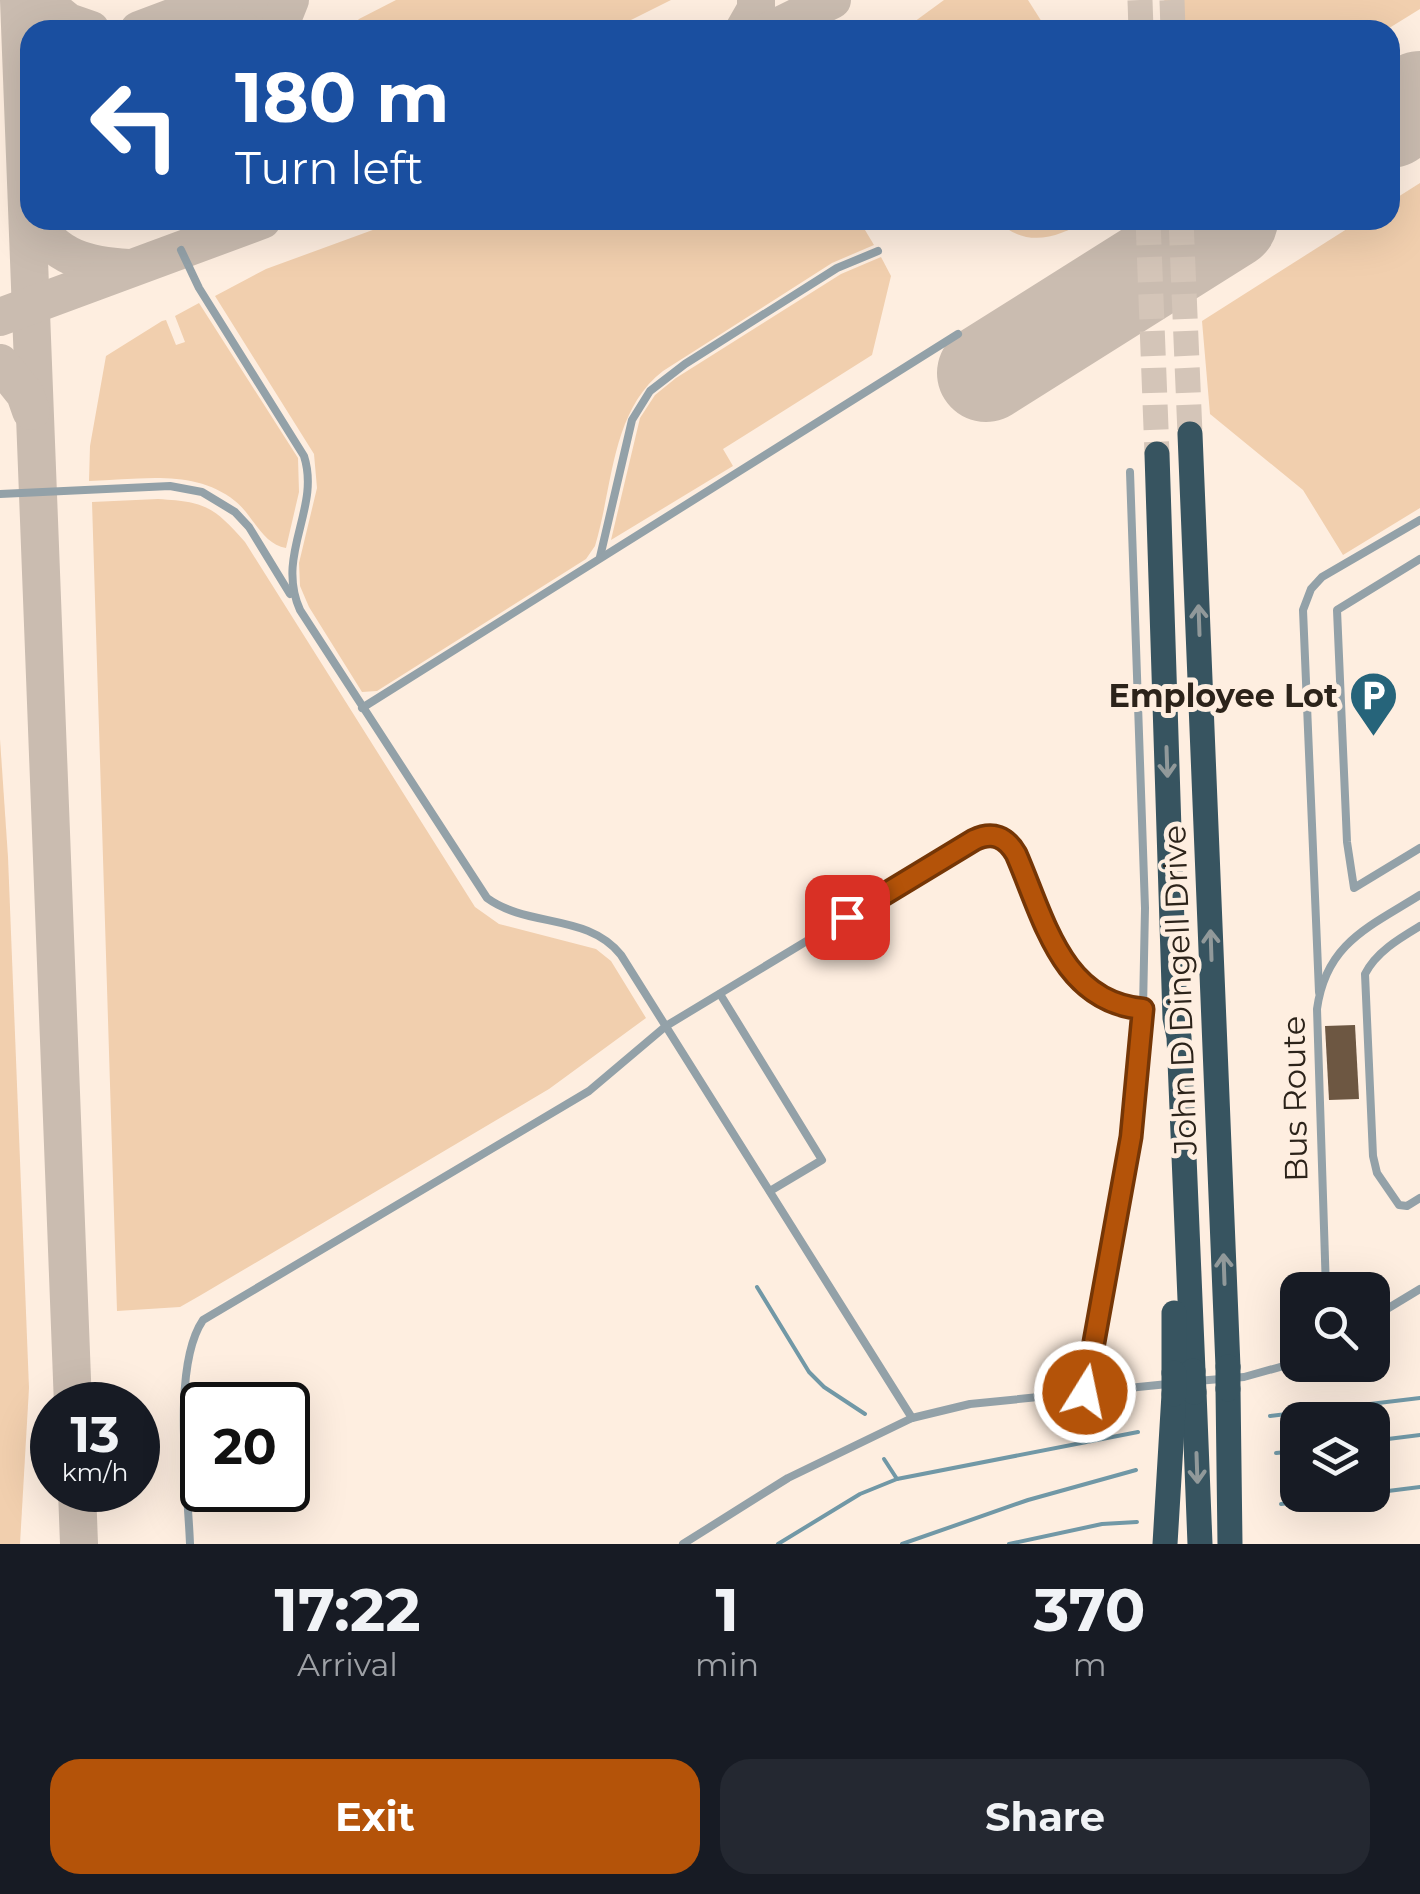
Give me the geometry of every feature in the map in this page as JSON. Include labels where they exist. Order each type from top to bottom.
[{"type":"highway","name":"John D Dingell Drive","points":[[1190,434],[1228,1389],[1230,1544]]},
{"type":"highway","name":"John D Dingell Drive","points":[[1157,454],[1175,1018],[1179,1037],[1184,1383],[1200,1544]]},
{"type":"highway","points":[[1165,1544],[1184,1383]]},
{"type":"highway","points":[[1228,1389],[1244,1544]]},
{"type":"lane","points":[[181,250],[200,288],[304,456],[307,492],[290,568],[290,582],[300,610]]},
{"type":"lane","points":[[600,558],[632,420],[650,391],[685,364],[837,268],[878,251]]},
{"type":"lane","points":[[362,708],[958,334]]},
{"type":"lane","points":[[1085,1392],[1131,1137],[1143,1009],[1144,908],[1130,472]]},
{"type":"lane","points":[[0,494],[170,486],[202,492],[235,512],[249,527],[486,898],[512,913],[588,929],[601,935],[621,955],[912,1418]]},
{"type":"lane","points":[[1319,992],[1303,610],[1310,589],[1322,578],[1420,520]]},
{"type":"lane","points":[[1420,558],[1337,610],[1347,842],[1354,888],[1420,848]]},
{"type":"lane","points":[[190,1544],[185,1368],[203,1320],[589,1091],[666,1026],[974,840],[996,835],[1016,854],[1068,970],[1084,986],[1113,1004],[1143,1009]]},
{"type":"lane","name":"Bus Route","points":[[1325,1272],[1319,992],[1336,954],[1363,931],[1420,895]]},
{"type":"lane","points":[[1420,926],[1383,952],[1366,974],[1373,1156],[1378,1173],[1399,1205],[1407,1206],[1420,1198]]},
{"type":"lane","points":[[720,994],[822,1160],[770,1191]]},
{"type":"lane","points":[[1390,1307],[1420,1289]]},
{"type":"lane","points":[[683,1544],[788,1478],[912,1418],[970,1404],[1244,1376],[1280,1367]]},
{"type":"shaded area","points":[[396,0],[671,0],[631,20],[359,19]]},
{"type":"shaded area","points":[[944,0],[1028,0],[1041,20],[917,20]]},
{"type":"shaded area","points":[[1164,0],[1420,0],[1420,9],[1400,21],[1177,20]]},
{"type":"shaded area","points":[[1420,183],[1420,508],[1343,555],[1303,490],[1210,414],[1202,321],[1345,230],[1400,230],[1400,196]]},
{"type":"shaded area","points":[[373,230],[865,230],[874,245],[832,263],[663,371],[646,388],[623,428],[595,546],[586,559],[377,691],[362,692],[300,586],[299,563],[317,488],[314,454],[215,296],[266,269]]},
{"type":"shaded area","points":[[1009,230],[1068,230],[1041,238]]},
{"type":"shaded area","points":[[881,257],[891,276],[872,355],[723,449],[733,466],[611,540],[640,418],[655,395],[841,274]]},
{"type":"shaded area","points":[[199,303],[298,458],[299,492],[286,548],[270,541],[235,501],[202,484],[165,478],[89,481],[90,446],[106,356],[166,320],[176,345],[185,342],[175,316]]},
{"type":"shaded area","points":[[158,499],[208,508],[245,542],[475,907],[499,924],[596,949],[611,961],[646,1018],[549,1089],[180,1307],[117,1311],[92,502]]},
{"type":"shaded area","points":[[0,739],[29,1388],[20,1544],[0,1544]]},
{"type":"building","points":[[1355,1025],[1359,1099],[1329,1100],[1325,1026]]},
{"type":"waterway","points":[[757,1287],[809,1372],[865,1414]]},
{"type":"waterway","points":[[1270,1416],[1420,1398]]},
{"type":"waterway","points":[[778,1544],[860,1494],[897,1479],[1138,1432]]},
{"type":"waterway","points":[[1390,1439],[1420,1435]]},
{"type":"waterway","points":[[1276,1453],[1280,1453]]},
{"type":"waterway","points":[[884,1459],[897,1479]]},
{"type":"waterway","points":[[902,1544],[1028,1500],[1136,1470]]},
{"type":"waterway","points":[[1390,1491],[1420,1487]]},
{"type":"waterway","points":[[1009,1544],[1102,1524],[1137,1522]]},
{"type":"taxiway","points":[[19,0],[20,26]]},
{"type":"taxiway","points":[[41,0],[66,20]]},
{"type":"taxiway","points":[[166,20],[219,0]]},
{"type":"taxiway","points":[[254,0],[262,20]]},
{"type":"taxiway","points":[[282,20],[290,0]]},
{"type":"taxiway","points":[[750,20],[756,0]]},
{"type":"taxiway","points":[[791,20],[832,0]]},
{"type":"taxiway","points":[[183,16],[211,20]]},
{"type":"taxiway","points":[[28,230],[72,1382]]},
{"type":"taxiway","points":[[41,230],[74,258],[129,268]]},
{"type":"taxiway","points":[[0,317],[235,230]]},
{"type":"taxiway","points":[[0,363],[25,394],[31,411]]},
{"type":"taxiway","points":[[78,1512],[79,1544]]},
{"type":"runway","points":[[1400,113],[1420,100]]},
{"type":"runway","points":[[986,373],[1213,230]]},
{"type":"tunnel","points":[[1140,0],[1141,20]]},
{"type":"tunnel","points":[[1172,0],[1173,20]]},
{"type":"tunnel","points":[[1148,230],[1157,454]]},
{"type":"tunnel","points":[[1181,230],[1190,434]]},
{"type":"place","name":"Employee Lot","points":[[1373,738]]},
{"type":"route","points":[[847,917],[974,840],[996,835],[1016,854],[1068,970],[1084,986],[1113,1004],[1143,1009],[1131,1137],[1085,1392]]}]
